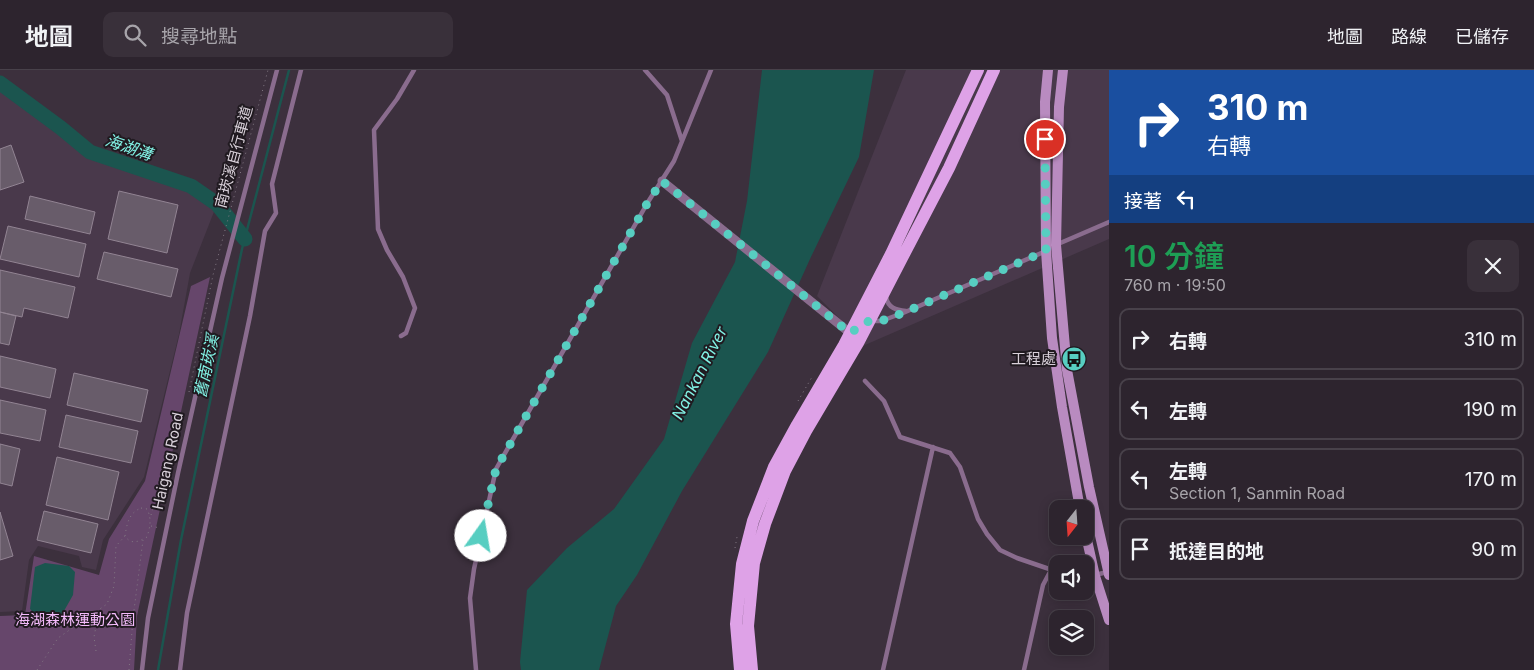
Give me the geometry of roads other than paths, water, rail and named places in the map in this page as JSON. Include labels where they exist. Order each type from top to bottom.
[{"type":"main road","points":[[752,670],[748,626],[750,595],[754,563],[764,524],[785,471],[856,335],[978,70]]},
{"type":"main road","points":[[740,670],[736,624],[742,564],[753,521],[774,467],[856,335],[869,321],[949,168],[994,70]]},
{"type":"street","points":[[1048,70],[1045,102],[1046,251],[1052,338],[1078,500]]},
{"type":"street","points":[[1063,70],[1059,107],[1056,245],[1067,370],[1089,486],[1109,573]]},
{"type":"street","points":[[662,181],[809,300],[856,335]]},
{"type":"street","points":[[1094,586],[1109,620]]},
{"type":"lane","name":"Haigang Road","points":[[142,670],[148,618],[178,473],[228,259],[277,70]]},
{"type":"lane","points":[[180,670],[187,613],[250,316],[265,231],[276,213],[272,184],[301,70]]},
{"type":"lane","points":[[401,336],[406,333],[416,308],[403,277],[387,250],[378,229],[374,130],[397,99],[414,70]]},
{"type":"lane","points":[[645,70],[666,95],[682,141]]},
{"type":"lane","points":[[476,670],[470,598],[474,569],[496,469],[648,202],[674,161],[711,70]]},
{"type":"lane","points":[[869,321],[881,321],[907,312],[1109,222]]},
{"type":"lane","points":[[885,291],[886,300],[889,305],[896,310],[907,312]]},
{"type":"lane","points":[[865,381],[884,401],[900,437],[950,453],[960,467],[978,519],[1000,550],[1049,569]]},
{"type":"lane","points":[[883,670],[933,447]]},
{"type":"lane","points":[[1094,576],[1109,573]]},
{"type":"lane","points":[[1024,670],[1043,585],[1049,574]]},
{"type":"water","name":"Nankan River","points":[[762,70],[874,70],[859,157],[768,352],[682,491],[637,575],[616,606],[599,670],[521,670],[520,662],[527,590],[567,548],[614,509],[664,439],[692,343],[735,262],[747,201]]},
{"type":"water","points":[[45,563],[69,566],[75,572],[73,595],[60,618],[43,622],[30,609],[35,567]]},
{"type":"waterway","name":"舊南崁溪","points":[[158,670],[181,540],[242,249],[289,70]]},
{"type":"waterway","name":"海湖溝","points":[[0,83],[90,152],[191,186],[217,204],[245,239]]},
{"type":"place","name":"工程處","points":[[1074,359]]},
{"type":"park label","name":"海湖森林運動公園","points":[[75,620]]}]
